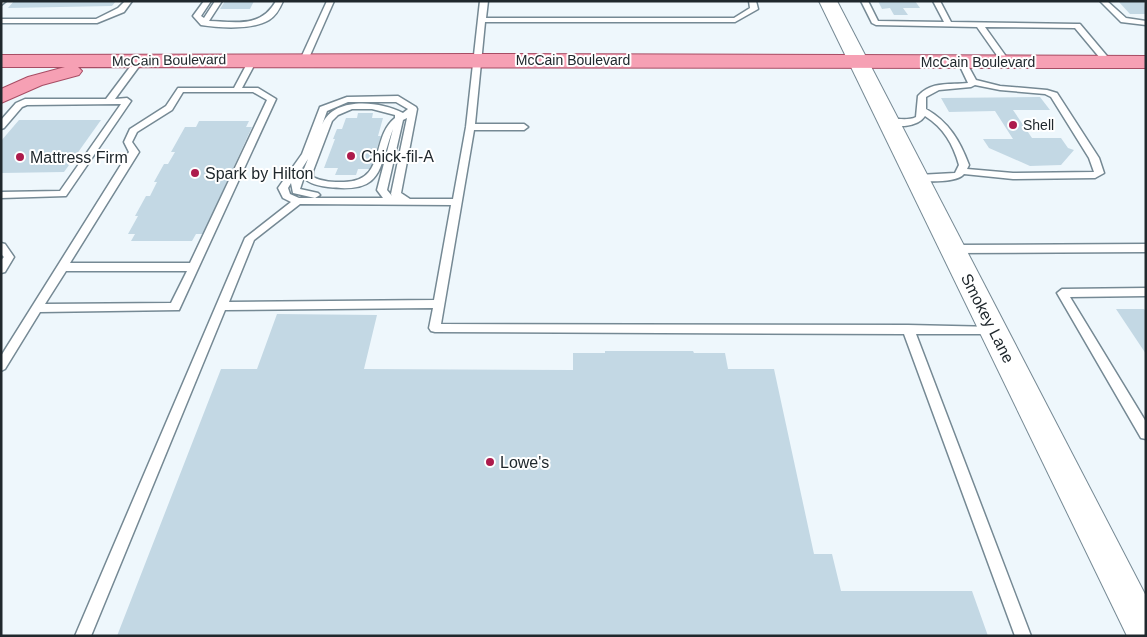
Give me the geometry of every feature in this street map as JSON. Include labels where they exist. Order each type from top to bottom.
[{"type":"main road","name":"McCain Boulevard","points":[[1,61],[1146,62]]},
{"type":"main road","points":[[10,101],[21,86],[46,76],[79,69],[139,61]]},
{"type":"street","name":"Smokey Lane","points":[[828,1],[1146,635]]},
{"type":"lane","points":[[1,21],[97,21],[120,10],[128,1]]},
{"type":"lane","points":[[208,1],[197,16],[204,23],[252,23],[264,20],[271,16],[280,1]]},
{"type":"lane","points":[[204,23],[219,1]]},
{"type":"lane","points":[[304,60],[331,1]]},
{"type":"lane","points":[[484,1],[470,127],[435,328],[994,330]]},
{"type":"lane","points":[[482,20],[735,20],[754,9],[752,1]]},
{"type":"lane","points":[[864,1],[876,23],[1077,26],[1108,62]]},
{"type":"lane","points":[[936,1],[949,24]]},
{"type":"lane","points":[[1103,1],[1124,20],[1146,23]]},
{"type":"lane","points":[[980,25],[1006,62]]},
{"type":"lane","points":[[237,90],[253,60]]},
{"type":"lane","points":[[110,101],[139,61]]},
{"type":"lane","points":[[962,62],[973,82],[1000,88],[1047,92],[1054,95],[1094,158],[1099,173],[1095,175],[1013,176],[962,171]]},
{"type":"lane","points":[[890,122],[913,122],[919,120],[922,116],[922,96],[931,89],[941,86],[971,86],[973,82]]},
{"type":"lane","points":[[1,366],[37,308],[63,267],[134,152],[128,142],[133,131],[169,108],[181,90],[255,90],[272,99],[175,307],[37,308]]},
{"type":"lane","points":[[413,109],[398,99],[347,100],[323,109],[306,154],[283,188],[286,196],[298,201],[457,202]]},
{"type":"lane","points":[[1,126],[10,101],[127,101],[62,194],[1,195]]},
{"type":"lane","points":[[371,178],[361,183],[349,185],[318,183],[309,178],[308,171],[328,120],[332,114],[343,108],[383,108],[399,114],[401,119],[382,190],[387,197],[397,202]]},
{"type":"lane","points":[[313,158],[296,180],[296,191],[305,195],[336,196],[356,191],[371,178],[376,170],[389,128],[413,109]]},
{"type":"lane","points":[[409,202],[396,194],[413,109]]},
{"type":"lane","points":[[918,178],[954,177],[959,175],[964,165],[953,139],[936,118],[921,110]]},
{"type":"lane","points":[[470,127],[524,127]]},
{"type":"lane","points":[[83,636],[250,238],[298,201]]},
{"type":"lane","points":[[1,246],[9,257],[1,269]]},
{"type":"lane","points":[[953,249],[1146,248]]},
{"type":"lane","points":[[63,267],[194,267]]},
{"type":"lane","points":[[1146,292],[1062,293],[1146,434]]},
{"type":"lane","points":[[222,306],[439,304]]},
{"type":"lane","points":[[908,330],[1023,636]]},
{"type":"building","points":[[14,1],[116,1],[112,6],[8,8]]},
{"type":"building","points":[[225,1],[254,1],[250,9],[220,9]]},
{"type":"building","points":[[878,1],[915,1],[920,8],[903,8],[908,15],[894,15],[890,8],[882,9]]},
{"type":"building","points":[[1118,1],[1144,1],[1146,14],[1130,14]]},
{"type":"building","points":[[1040,97],[1050,110],[1013,110],[1032,138],[1061,138],[1068,148],[1074,150],[1061,165],[1030,166],[989,148],[983,139],[1013,139],[995,111],[949,112],[941,98]]},
{"type":"building","name":"Chick-fil-A","points":[[358,113],[373,113],[372,118],[383,118],[378,136],[381,136],[370,169],[358,169],[356,175],[335,175],[338,168],[324,168],[335,139],[333,139],[337,129],[342,129],[346,118],[357,118]]},
{"type":"building","points":[[19,120],[101,120],[64,172],[1,173],[1,141]]},
{"type":"building","name":"Spark by Hilton","points":[[199,121],[249,121],[246,127],[252,127],[203,234],[196,234],[192,241],[131,241],[135,234],[128,234],[138,216],[135,216],[146,196],[150,196],[157,182],[154,182],[164,164],[168,164],[175,152],[171,152],[185,127],[196,127]]},
{"type":"building","points":[[1116,309],[1144,309],[1146,311],[1146,354]]},
{"type":"building","name":"Lowe's","points":[[277,314],[377,315],[364,369],[573,370],[573,353],[693,351],[694,353],[725,353],[728,369],[774,369],[814,554],[832,554],[841,591],[972,591],[988,636],[117,636],[221,369],[257,369]]},
{"type":"place","name":"Shell","points":[[1013,125]]},
{"type":"place","name":"Chick-fil-A","points":[[351,156]]},
{"type":"place","name":"Mattress Firm","points":[[20,157]]},
{"type":"place","name":"Spark by Hilton","points":[[195,173]]},
{"type":"place","name":"Lowe's","points":[[490,462]]}]
